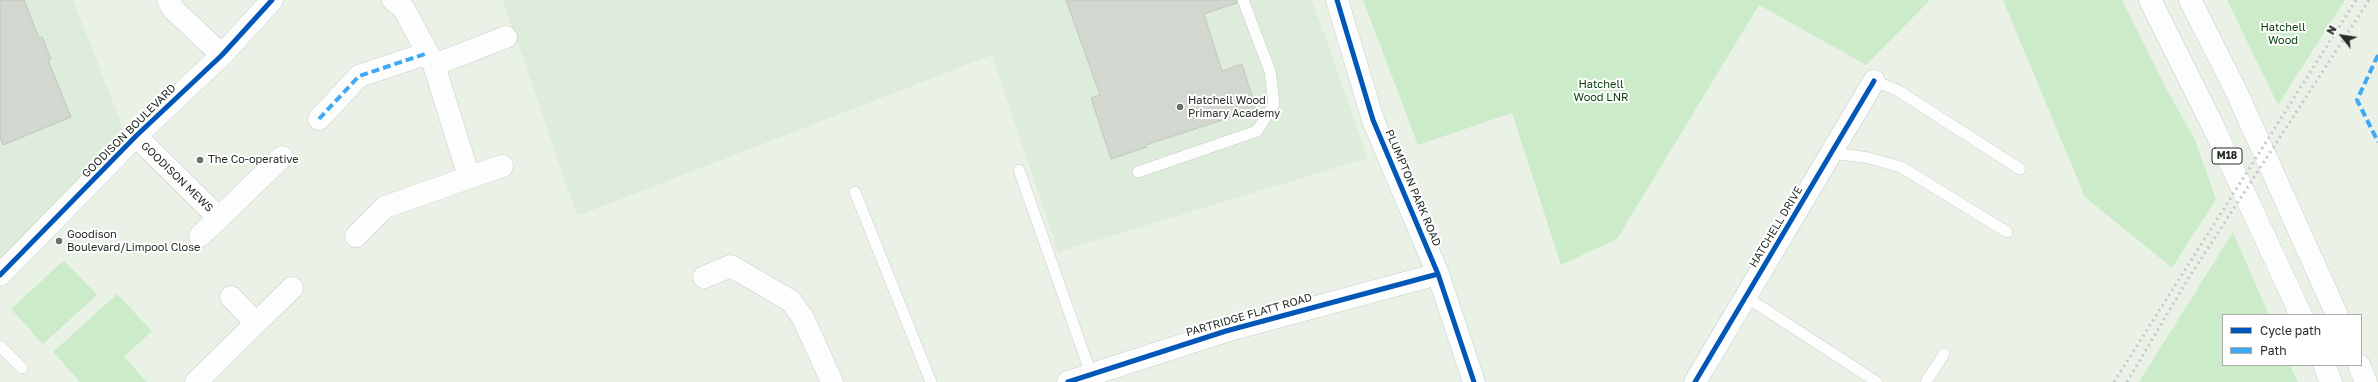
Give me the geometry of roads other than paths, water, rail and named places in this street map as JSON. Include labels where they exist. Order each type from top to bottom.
[{"type":"main road","points":[[168,0],[174,10],[222,55]]},
{"type":"main road","name":"GOODISON BOULEVARD","points":[[0,275],[136,136],[222,55],[272,0]]},
{"type":"main road","points":[[393,0],[404,10],[431,59],[469,177]]},
{"type":"main road","name":"PLUMPTON PARK ROAD","points":[[1337,0],[1374,120],[1438,274],[1474,382]]},
{"type":"main road","name":"M18","points":[[2150,0],[2214,128],[2301,314]]},
{"type":"main road","points":[[2190,0],[2237,93],[2337,314]]},
{"type":"main road","points":[[319,118],[359,76],[431,59],[506,38]]},
{"type":"main road","name":"HATCHELL DRIVE","points":[[1695,382],[1874,81]]},
{"type":"main road","name":"GOODISON MEWS","points":[[136,136],[219,218]]},
{"type":"main road","name":"GOODISON MEWS","points":[[200,236],[282,157]]},
{"type":"main road","points":[[356,236],[385,207],[502,166]]},
{"type":"main road","points":[[704,277],[731,266],[791,301],[803,318],[832,382]]},
{"type":"main road","name":"PARTRIDGE FLATT ROAD","points":[[1068,382],[1093,378],[1226,331],[1438,274]]},
{"type":"main road","points":[[196,382],[292,288]]},
{"type":"main road","points":[[231,297],[256,323]]},
{"type":"main road","points":[[2324,366],[2331,382]]},
{"type":"main road","points":[[2359,366],[2366,382]]},
{"type":"lane","points":[[1138,172],[1257,131],[1274,104],[1270,71],[1243,0]]},
{"type":"lane","points":[[1874,81],[1897,90],[2020,169]]},
{"type":"lane","points":[[1832,153],[1869,158],[1901,168],[2007,232]]},
{"type":"lane","points":[[1019,170],[1093,378]]},
{"type":"lane","points":[[855,192],[932,382]]},
{"type":"lane","points":[[1746,297],[1877,382]]},
{"type":"lane","points":[[0,346],[22,368]]},
{"type":"lane","points":[[1926,382],[1944,354]]},
{"type":"railway","points":[[2114,382],[2356,0]]},
{"type":"railway","points":[[2127,382],[2188,279],[2369,0]]},
{"type":"place","name":"Hatchell Wood Primary Academy","points":[[1180,107]]},
{"type":"place","name":"The Co-operative","points":[[200,160]]},
{"type":"place","name":"Goodison Boulevard/Limpool Close","points":[[59,241]]},
{"type":"park label","name":"Hatchell Wood","points":[[2283,34]]},
{"type":"park label","name":"Hatchell Wood LNR","points":[[1601,91]]}]
